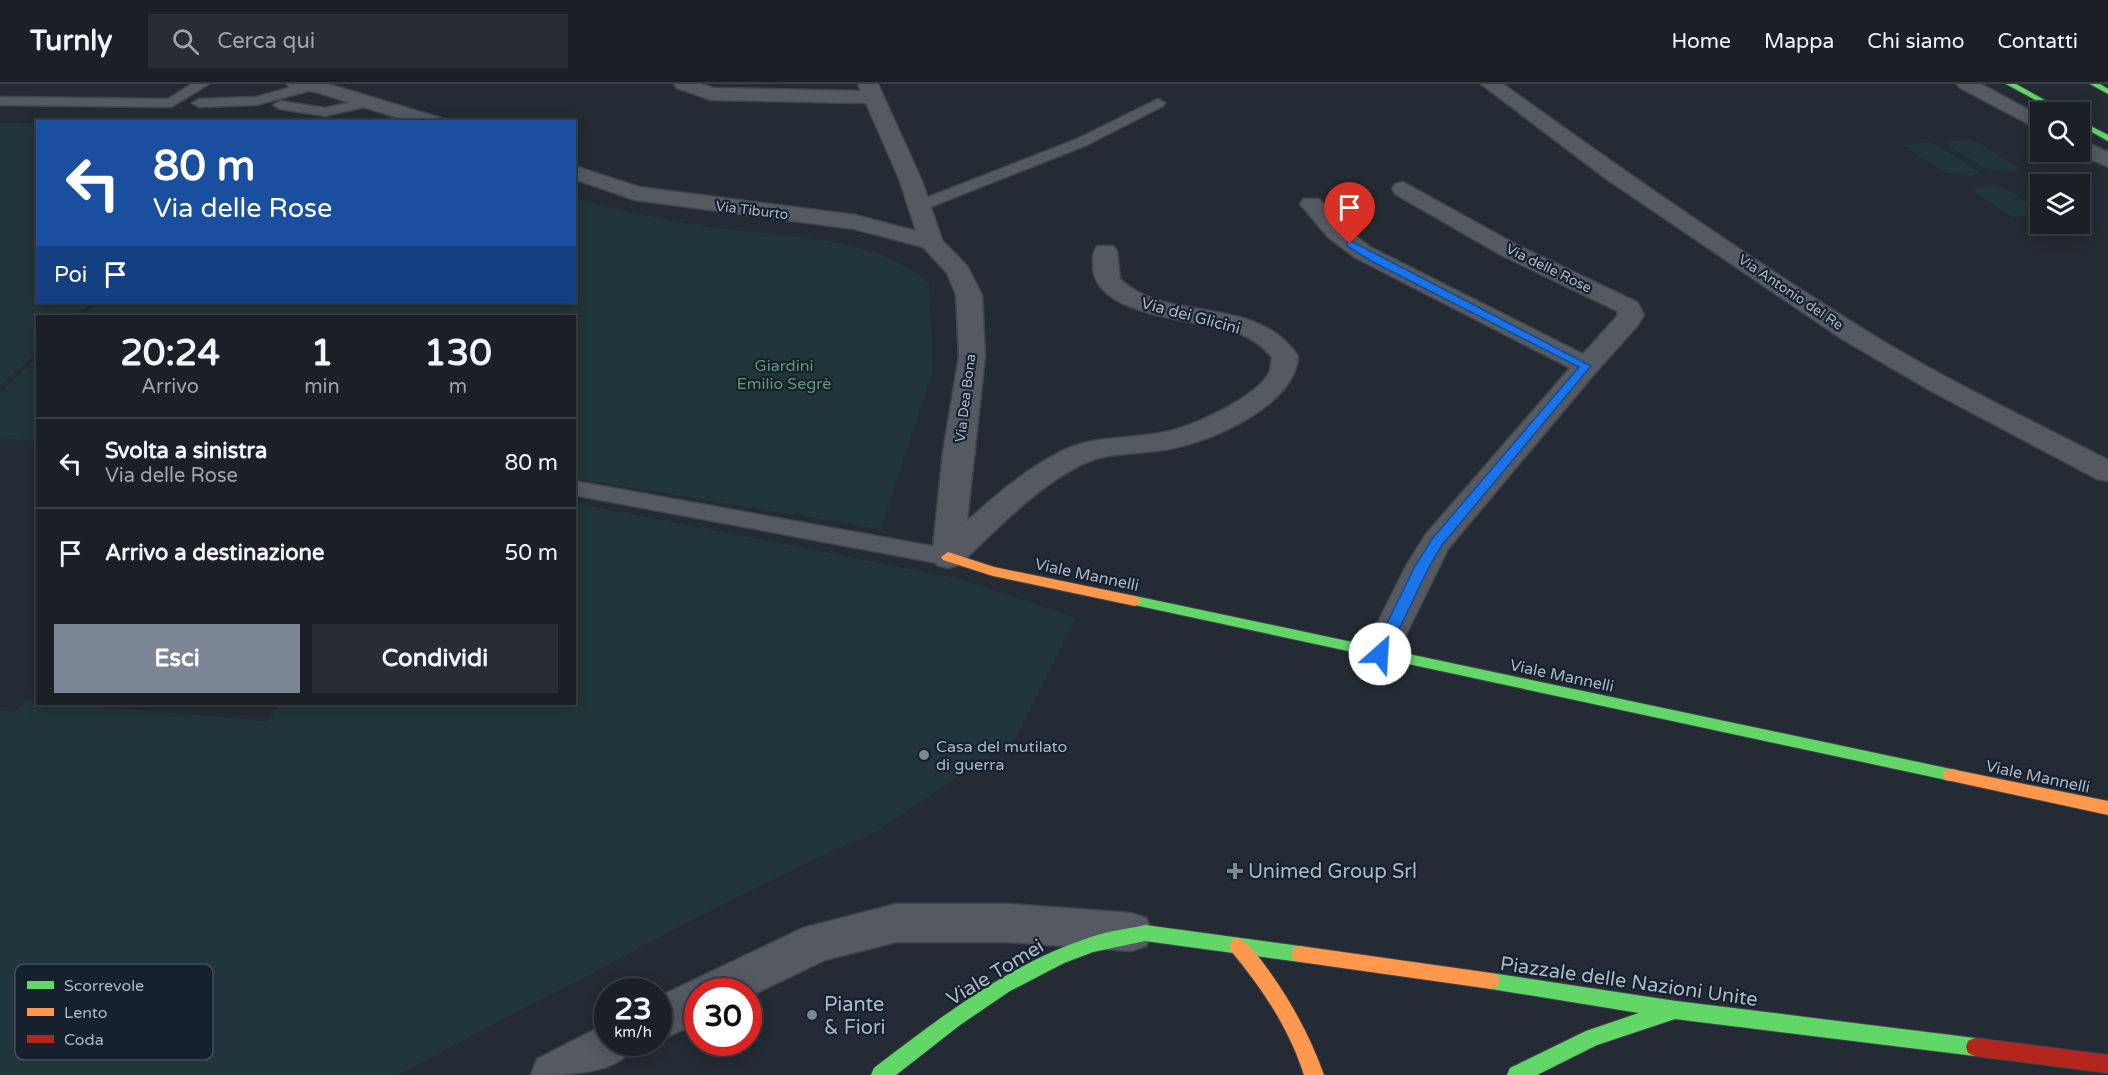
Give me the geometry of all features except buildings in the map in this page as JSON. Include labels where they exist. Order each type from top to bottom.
[{"type":"street","points":[[684,84],[711,94],[871,91]]},
{"type":"street","name":"Via Antonio del Re","points":[[1491,84],[1612,173],[1851,333],[1941,385],[2108,472]]},
{"type":"street","points":[[1967,84],[2030,119]]},
{"type":"street","points":[[2010,84],[2043,102]]},
{"type":"street","points":[[2094,84],[2108,92]]},
{"type":"street","points":[[304,85],[353,92],[429,120]]},
{"type":"street","name":"Via Dea Bona","points":[[871,91],[919,206],[931,242],[958,271],[969,295],[972,356],[958,452],[948,557]]},
{"type":"street","points":[[2090,128],[2108,138]]},
{"type":"street","points":[[2090,152],[2108,161]]},
{"type":"street","name":"Via Tiburto","points":[[576,173],[634,193],[855,222],[931,242]]},
{"type":"street","name":"Via delle Rose","points":[[1380,654],[1422,566],[1437,542],[1631,315],[1628,307],[1509,250],[1403,189]]},
{"type":"street","points":[[1311,204],[1340,236],[1368,255],[1586,366]]},
{"type":"street","name":"Via dei Glicini","points":[[948,557],[1022,490],[1071,458],[1089,451],[1188,435],[1260,397],[1282,378],[1286,367],[1285,356],[1264,336],[1197,313],[1145,304],[1119,292],[1108,280],[1106,251]]},
{"type":"street","name":"Viale Mannelli","points":[[948,557],[1010,575],[2108,808]]},
{"type":"street","points":[[742,978],[818,942],[896,923],[1008,923],[1145,933]]},
{"type":"street","name":"Piazzale delle Nazioni Unite","points":[[1145,933],[1538,987],[1676,1010],[2108,1065]]},
{"type":"street","name":"Viale Tomei","points":[[881,1075],[967,1009],[1007,982],[1053,959],[1088,945],[1145,933]]},
{"type":"street","points":[[1238,946],[1261,973],[1287,1012],[1310,1058],[1314,1075]]},
{"type":"street","points":[[1516,1075],[1593,1037],[1676,1010]]},
{"type":"street","points":[[554,1075],[594,1053]]},
{"type":"lane","points":[[0,101],[171,103],[202,84]]},
{"type":"lane","points":[[199,103],[256,100],[304,85]]},
{"type":"lane","points":[[280,105],[325,112],[353,92]]},
{"type":"lane","points":[[919,206],[1082,142],[1158,103]]},
{"type":"lane","points":[[576,488],[948,557]]},
{"type":"green space","points":[[0,123],[36,123],[36,303],[91,303],[77,315],[36,315],[36,353],[0,386]]},
{"type":"green space","points":[[1972,139],[2018,167],[2015,171],[1987,170],[1942,142]]},
{"type":"green space","points":[[1932,142],[1978,171],[1974,175],[1946,173],[1902,145]]},
{"type":"green space","points":[[1990,185],[2004,188],[2030,205],[2030,216],[2012,217],[1972,191],[1975,187]]},
{"type":"green space","name":"Giardini Emilio Segrè","points":[[576,198],[625,211],[710,227],[825,240],[881,255],[906,267],[929,283],[933,372],[881,529],[576,478],[576,315],[83,315],[97,303],[576,303]]},
{"type":"green space","points":[[36,359],[36,441],[0,438],[0,393]]},
{"type":"green space","points":[[576,503],[956,578],[1076,618],[1017,737],[878,830],[737,897],[397,1075],[0,1075],[0,710],[15,712],[27,700],[36,701],[36,705],[82,705],[267,721],[279,705],[576,705]]},
{"type":"traffic: fast","points":[[2010,84],[2043,102]]},
{"type":"traffic: fast","points":[[2094,84],[2108,92]]},
{"type":"traffic: fast","points":[[2090,128],[2108,138]]},
{"type":"traffic: fast","points":[[1135,601],[1951,775]]},
{"type":"traffic: fast","points":[[881,1075],[953,1019],[1004,985],[1058,957],[1093,944],[1145,933],[1300,954]]},
{"type":"traffic: fast","points":[[1491,981],[1676,1010],[1975,1047]]},
{"type":"traffic: fast","points":[[1517,1075],[1593,1037],[1674,1010]]},
{"type":"traffic: slow","points":[[948,557],[993,571],[1135,601]]},
{"type":"traffic: slow","points":[[1951,775],[2108,808]]},
{"type":"traffic: slow","points":[[1238,946],[1283,1006],[1300,1039],[1314,1075]]},
{"type":"traffic: slow","points":[[1300,954],[1491,981]]},
{"type":"traffic: jam","points":[[1975,1047],[2108,1064]]},
{"type":"place","name":"Casa del mutilato di guerra","points":[[924,755]]},
{"type":"place","name":"Unimed Group Srl","points":[[1235,871]]},
{"type":"place","name":"Piante & Fiori","points":[[812,1015]]},
{"type":"route","points":[[1350,244],[1375,259],[1586,366],[1437,542],[1422,566],[1380,654]]}]
